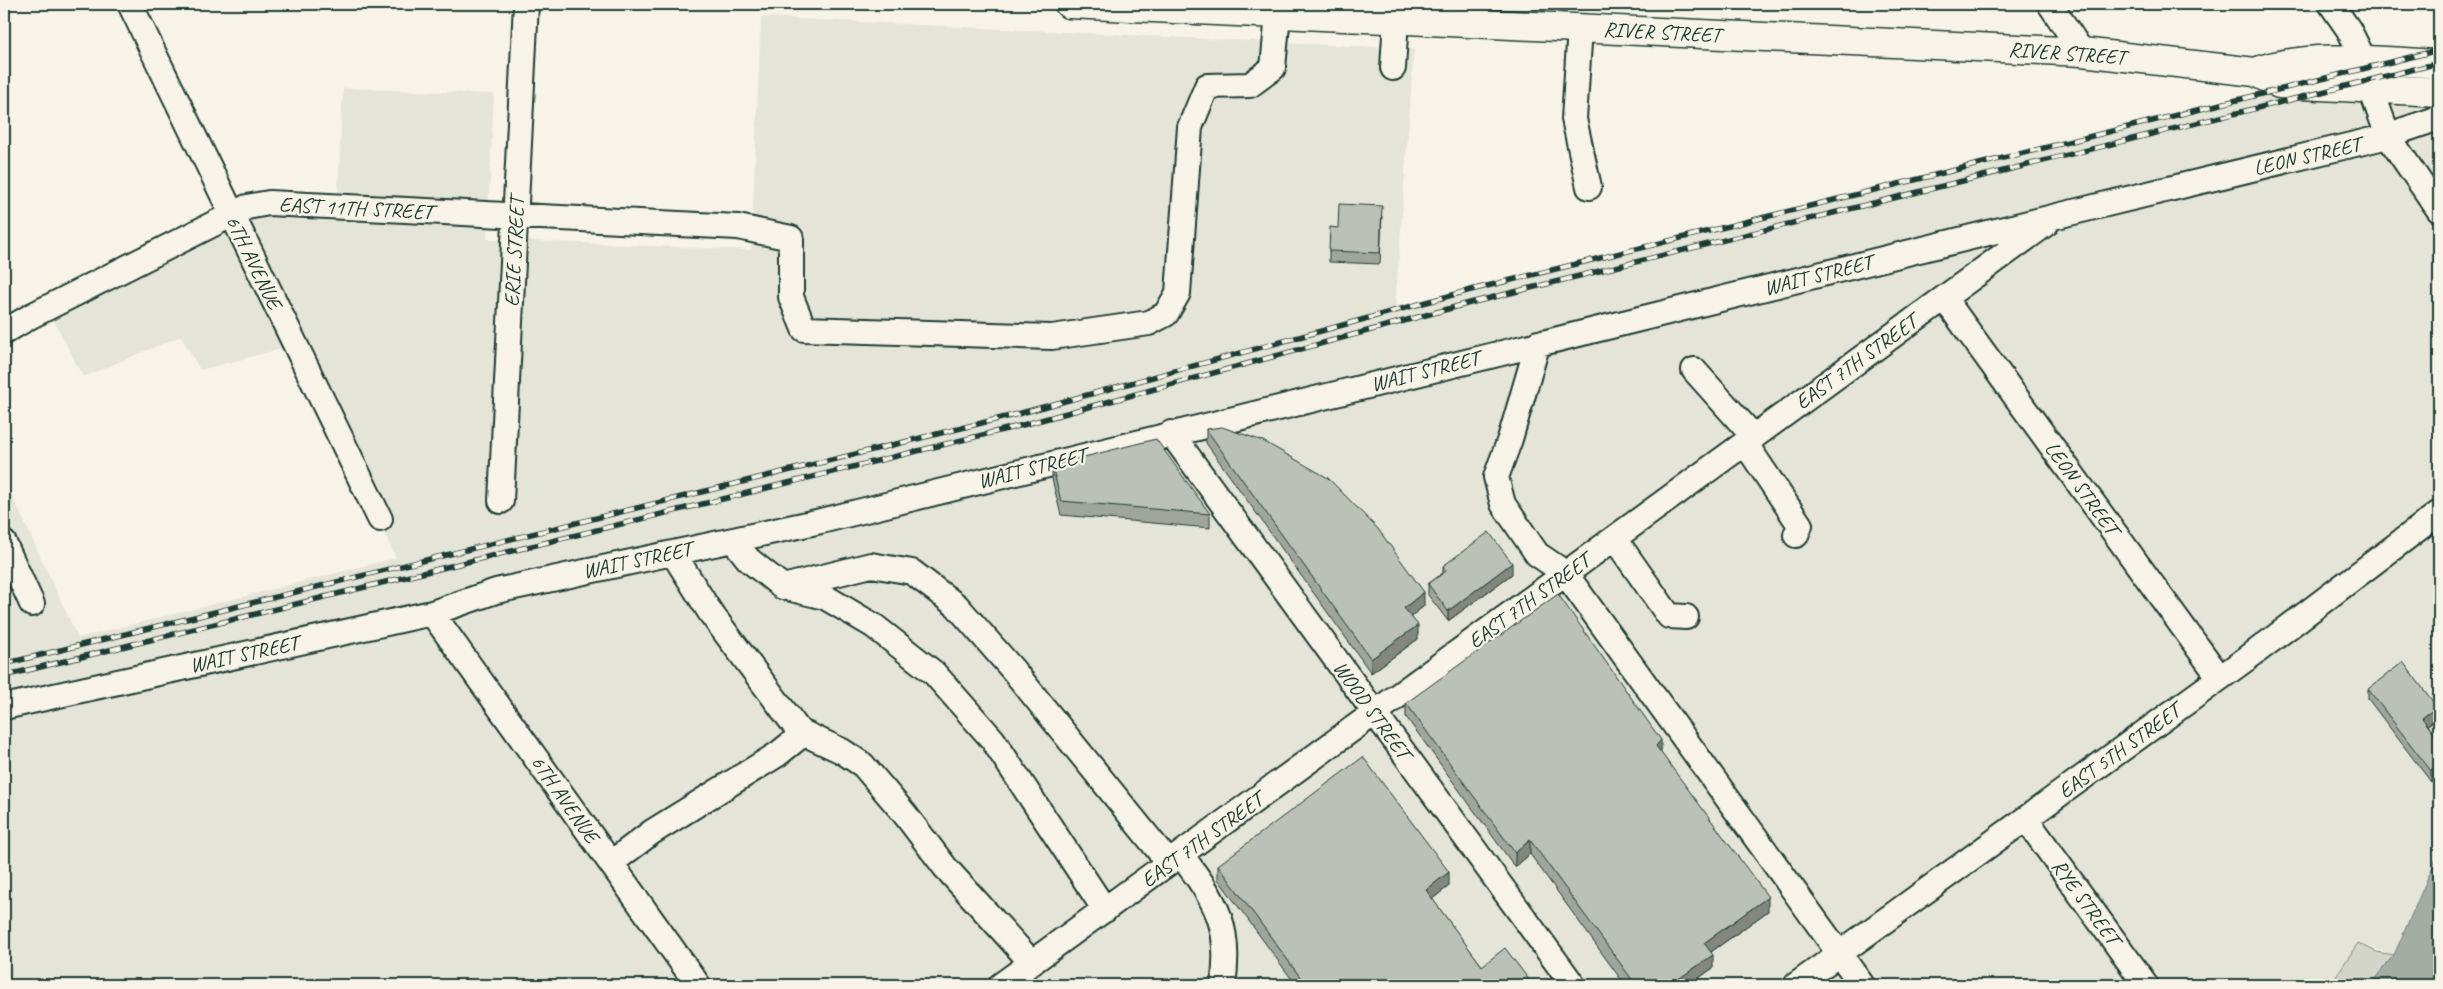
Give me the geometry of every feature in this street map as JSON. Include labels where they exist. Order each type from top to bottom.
[{"type":"main road","name":"RIVER STREET","points":[[1069,4],[1396,19],[1453,13],[1580,28],[2082,52],[2255,72],[2279,84],[2439,92]]},
{"type":"main road","name":"RIVER STREET","points":[[2255,72],[2278,64],[2364,60],[2439,64]]},
{"type":"street","name":"6TH AVENUE","points":[[130,4],[380,519]]},
{"type":"street","name":"ERIE STREET","points":[[501,500],[526,4]]},
{"type":"street","points":[[2050,4],[2082,52]]},
{"type":"street","points":[[2331,4],[2349,30],[2364,60],[2371,90],[2388,136],[2439,210]]},
{"type":"street","name":"EAST 11TH STREET","points":[[4,332],[31,316],[247,207],[269,203],[738,227],[791,238],[791,297],[804,328],[1052,337],[1149,324],[1166,314],[1178,293],[1190,127],[1207,86],[1250,85],[1273,68],[1278,14]]},
{"type":"street","points":[[1393,68],[1396,19]]},
{"type":"street","points":[[1580,28],[1574,119],[1589,187]]},
{"type":"street","name":"LEON STREET","points":[[2056,216],[2388,136],[2439,118]]},
{"type":"street","name":"EAST 7TH STREET","points":[[1001,985],[2056,216]]},
{"type":"street","name":"WAIT STREET","points":[[4,706],[432,613],[496,591],[821,521],[1171,433],[2056,216]]},
{"type":"street","name":"LEON STREET","points":[[1944,298],[2220,678]]},
{"type":"street","points":[[1538,343],[1510,439],[1496,477],[1503,504],[1537,554],[1566,573],[1862,985]]},
{"type":"street","points":[[1694,370],[1750,440],[1800,525],[1796,535]]},
{"type":"street","name":"WOOD STREET","points":[[1171,433],[1574,985]]},
{"type":"street","name":"EAST 5TH STREET","points":[[1796,985],[2220,678],[2439,513]]},
{"type":"street","points":[[1615,539],[1669,616],[1686,617]]},
{"type":"street","points":[[733,540],[750,560],[783,587],[825,597],[874,626],[934,673],[993,740],[1105,910]]},
{"type":"street","points":[[4,543],[32,604]]},
{"type":"street","points":[[673,553],[692,585],[742,657],[799,731],[842,751],[863,765],[904,813],[945,868],[1032,963]]},
{"type":"street","points":[[783,587],[871,565],[912,572],[957,606],[1175,859],[1200,879],[1221,918],[1228,956],[1223,985]]},
{"type":"street","name":"6TH AVENUE","points":[[432,613],[698,985]]},
{"type":"street","points":[[611,863],[652,832],[778,754],[803,734]]},
{"type":"street","name":"RYE STREET","points":[[2026,819],[2146,985]]},
{"type":"shaded area","points":[[761,17],[1414,49],[1395,311],[2439,49],[2439,852],[2394,955],[2358,943],[2330,985],[4,985],[4,478],[78,638],[396,558],[296,345],[200,370],[181,336],[83,377],[49,311],[225,201],[337,207],[343,88],[494,94],[487,239],[751,250]]},
{"type":"shaded area","points":[[2439,852],[2439,985],[2370,985],[2394,955]]},
{"type":"shaded area","points":[[2358,943],[2377,952],[2394,955],[2370,985],[2330,985]]},
{"type":"building","points":[[1339,204],[1382,206],[1380,253],[1329,251],[1330,227],[1338,228]]},
{"type":"building","points":[[1222,427],[1263,441],[1328,478],[1378,529],[1424,592],[1404,608],[1418,625],[1371,659],[1206,429]]},
{"type":"building","points":[[1156,439],[1210,514],[1061,501],[1052,465]]},
{"type":"building","points":[[1489,532],[1512,563],[1448,611],[1428,584],[1446,571],[1443,566]]},
{"type":"building","points":[[1558,594],[1661,740],[1656,746],[1768,897],[1704,943],[1713,955],[1670,985],[1636,985],[1530,840],[1515,853],[1406,703]]},
{"type":"building","points":[[2403,662],[2437,707],[2422,718],[2439,740],[2439,765],[2431,771],[2368,689]]},
{"type":"building","points":[[1363,757],[1449,872],[1426,890],[1482,966],[1505,948],[1533,985],[1306,985],[1218,865]]},
{"type":"railway","points":[[4,664],[1014,415],[1467,291],[2439,50]]},
{"type":"railway","points":[[4,676],[1019,426],[1470,303],[2439,63]]}]
